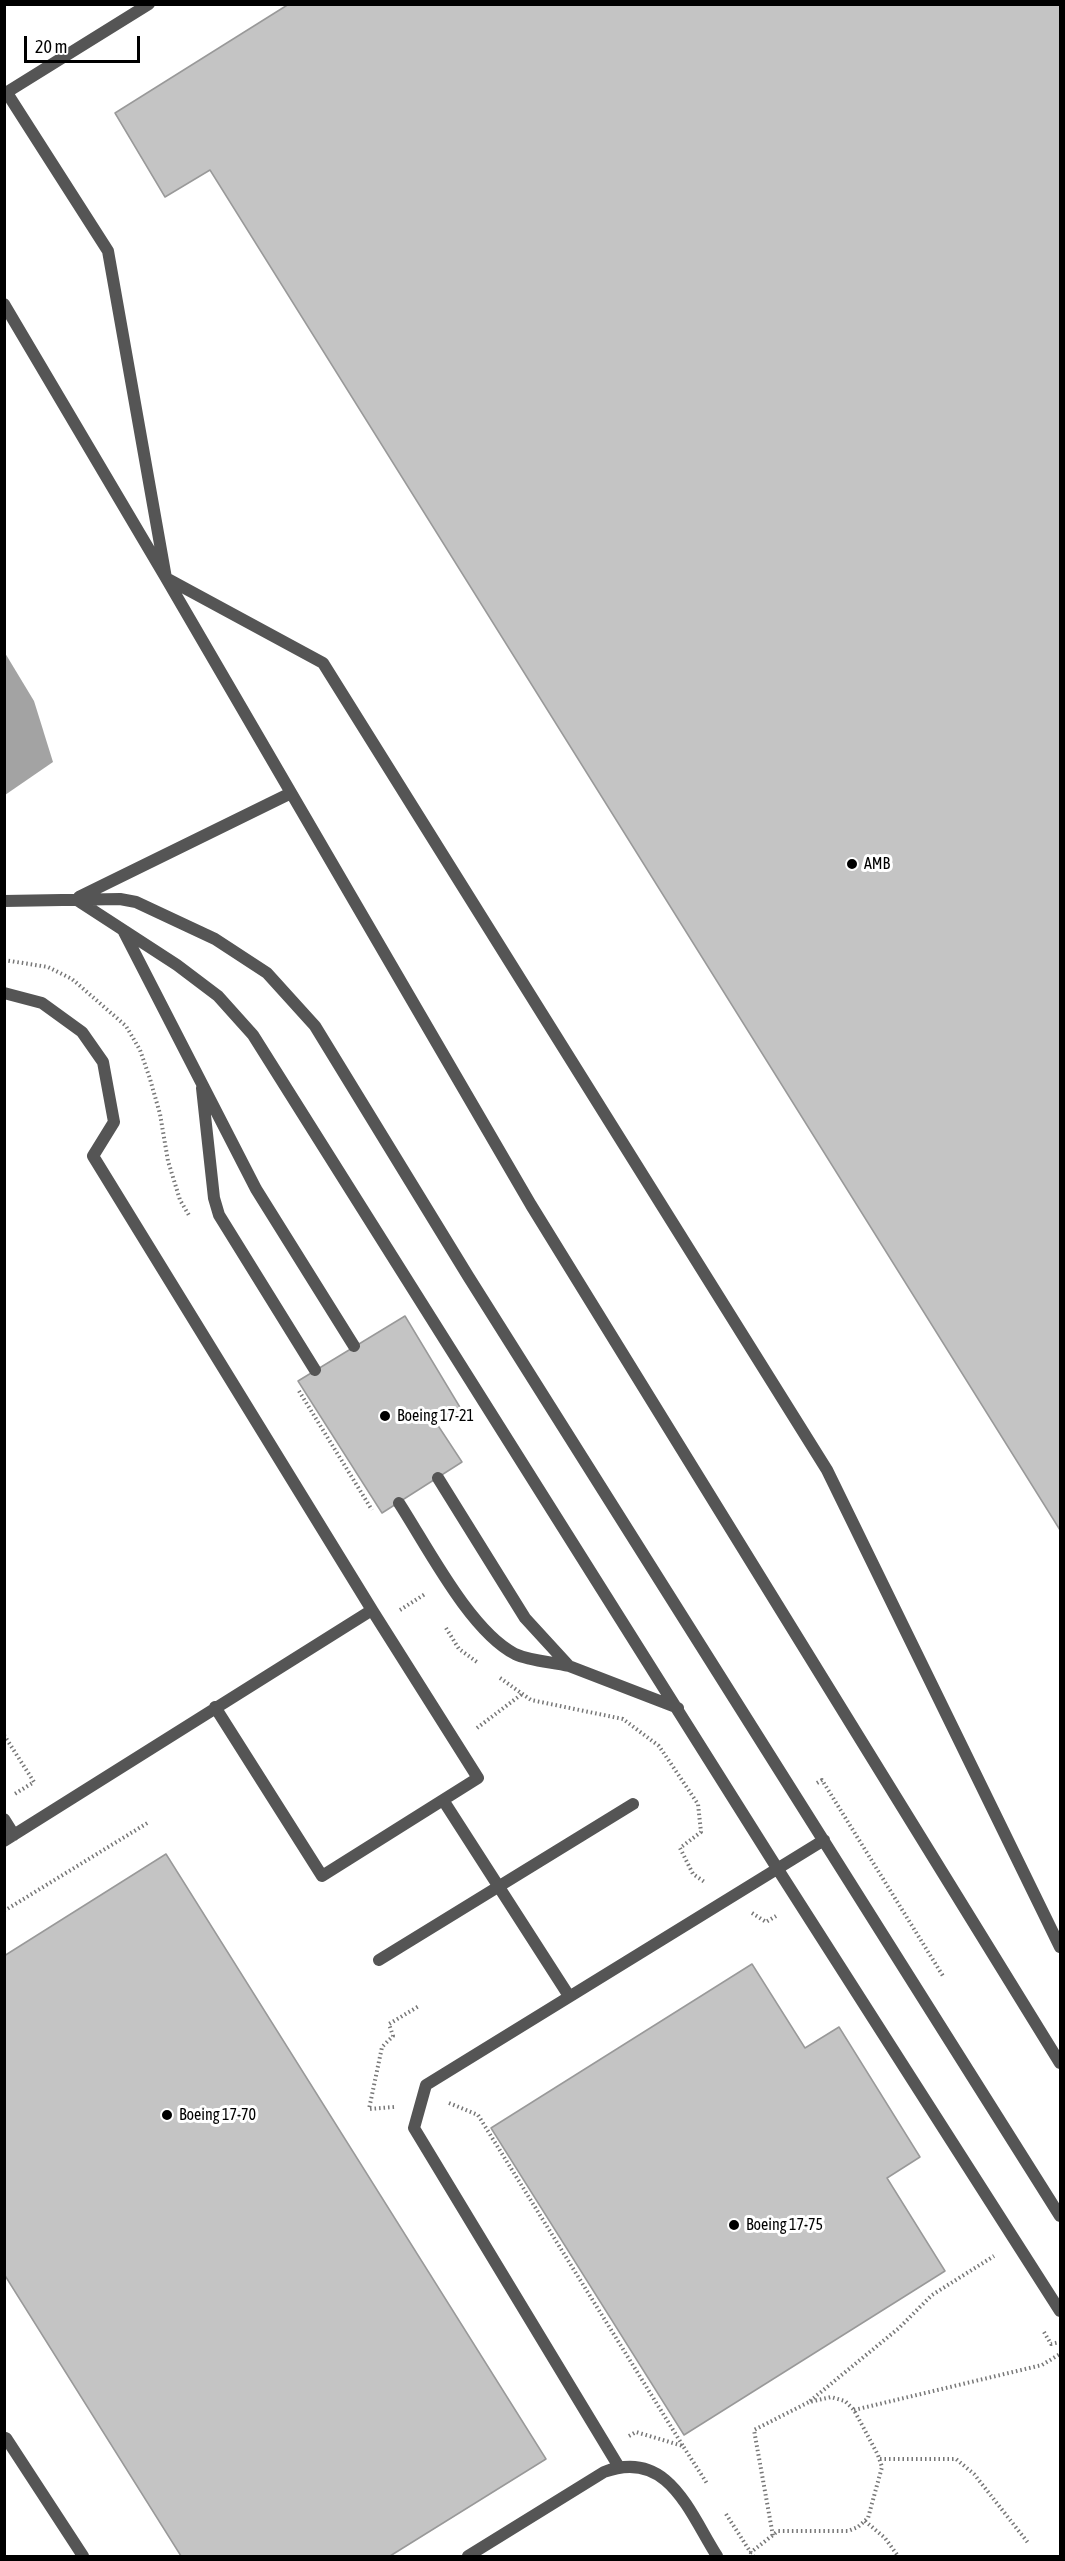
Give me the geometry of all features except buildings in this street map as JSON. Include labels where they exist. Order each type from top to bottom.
[{"type":"lane","points":[[149,4],[6,93],[108,251],[166,578]]},
{"type":"lane","points":[[4,304],[537,1215],[1060,2063]]},
{"type":"lane","points":[[166,578],[323,663],[826,1470],[1057,1930],[1060,1947]]},
{"type":"lane","points":[[76,899],[291,793]]},
{"type":"lane","points":[[76,899],[218,996],[253,1035],[777,1868],[1060,2311]]},
{"type":"lane","points":[[4,901],[76,899],[136,902],[215,939],[267,973],[315,1026],[468,1276],[1060,2216]]},
{"type":"lane","points":[[123,931],[256,1189],[354,1346]]},
{"type":"lane","points":[[4,993],[42,1003],[82,1032],[103,1062],[114,1122],[93,1156],[478,1778],[322,1876],[215,1707]]},
{"type":"lane","points":[[201,1081],[214,1198],[219,1215],[315,1370]]},
{"type":"lane","points":[[438,1478],[525,1618],[569,1666]]},
{"type":"lane","points":[[399,1503],[476,1622],[495,1642],[517,1655],[569,1666],[678,1708]]},
{"type":"lane","points":[[4,1819],[9,1838],[372,1610]]},
{"type":"lane","points":[[443,1800],[568,1996]]},
{"type":"lane","points":[[379,1960],[633,1804]]},
{"type":"lane","points":[[619,2466],[414,2128],[426,2085],[824,1840]]},
{"type":"lane","points":[[6,2438],[83,2556]]},
{"type":"lane","points":[[468,2556],[604,2472],[619,2466],[635,2465],[650,2469],[664,2477],[675,2489],[717,2556]]},
{"type":"path","points":[[456,1743],[522,1694]]},
{"type":"path","points":[[4,1735],[34,1782],[4,1800]]},
{"type":"path","points":[[4,1911],[149,1822]]},
{"type":"path","points":[[419,2006],[389,2024],[393,2037],[382,2047],[369,2109],[452,2103],[478,2115],[683,2446]]},
{"type":"path","points":[[773,2536],[754,2430],[809,2402],[899,2328],[932,2295],[997,2254]]},
{"type":"path","points":[[854,2410],[1042,2366],[1060,2354]]},
{"type":"path","points":[[750,2553],[778,2531],[848,2531],[868,2517],[882,2467],[880,2459],[854,2410],[844,2401],[831,2397],[809,2402]]},
{"type":"path","points":[[880,2459],[956,2458],[974,2474],[1029,2544]]},
{"type":"path","points":[[865,2521],[885,2538],[898,2556]]},
{"type":"shaded area","points":[[5,653],[34,701],[53,762],[5,795]]},
{"type":"place","name":"AMB","points":[[852,864]]},
{"type":"place","name":"Boeing 17-21","points":[[385,1416]]},
{"type":"place","name":"Boeing 17-70","points":[[167,2115]]},
{"type":"place","name":"Boeing 17-75","points":[[734,2225]]}]
